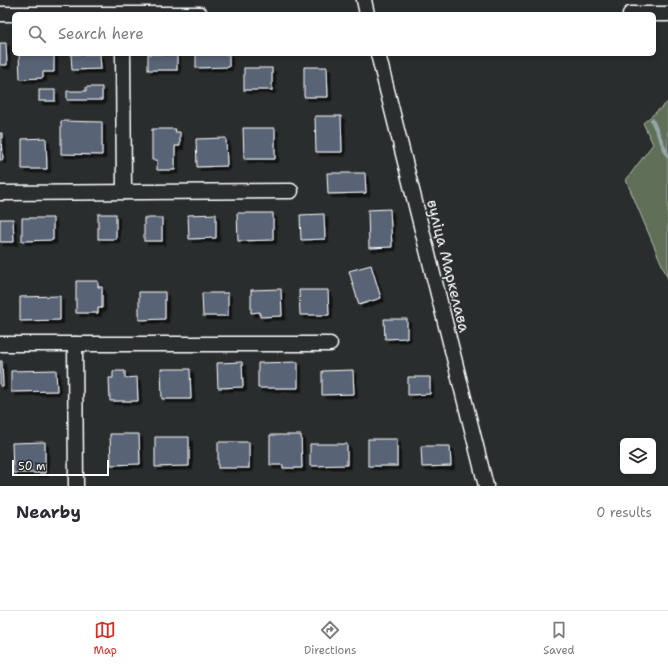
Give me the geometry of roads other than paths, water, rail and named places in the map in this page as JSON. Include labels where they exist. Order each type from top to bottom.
[{"type":"street","points":[[364,0],[367,12]]},
{"type":"street","points":[[0,14],[12,14]]},
{"type":"street","points":[[656,14],[668,14]]},
{"type":"street","points":[[122,56],[124,192]]},
{"type":"street","name":"вуліца Маркелава","points":[[378,56],[486,486]]},
{"type":"street","points":[[0,194],[291,191]]},
{"type":"street","points":[[0,344],[330,344]]},
{"type":"street","points":[[75,344],[76,486]]},
{"type":"waterway","points":[[652,120],[668,156]]}]
